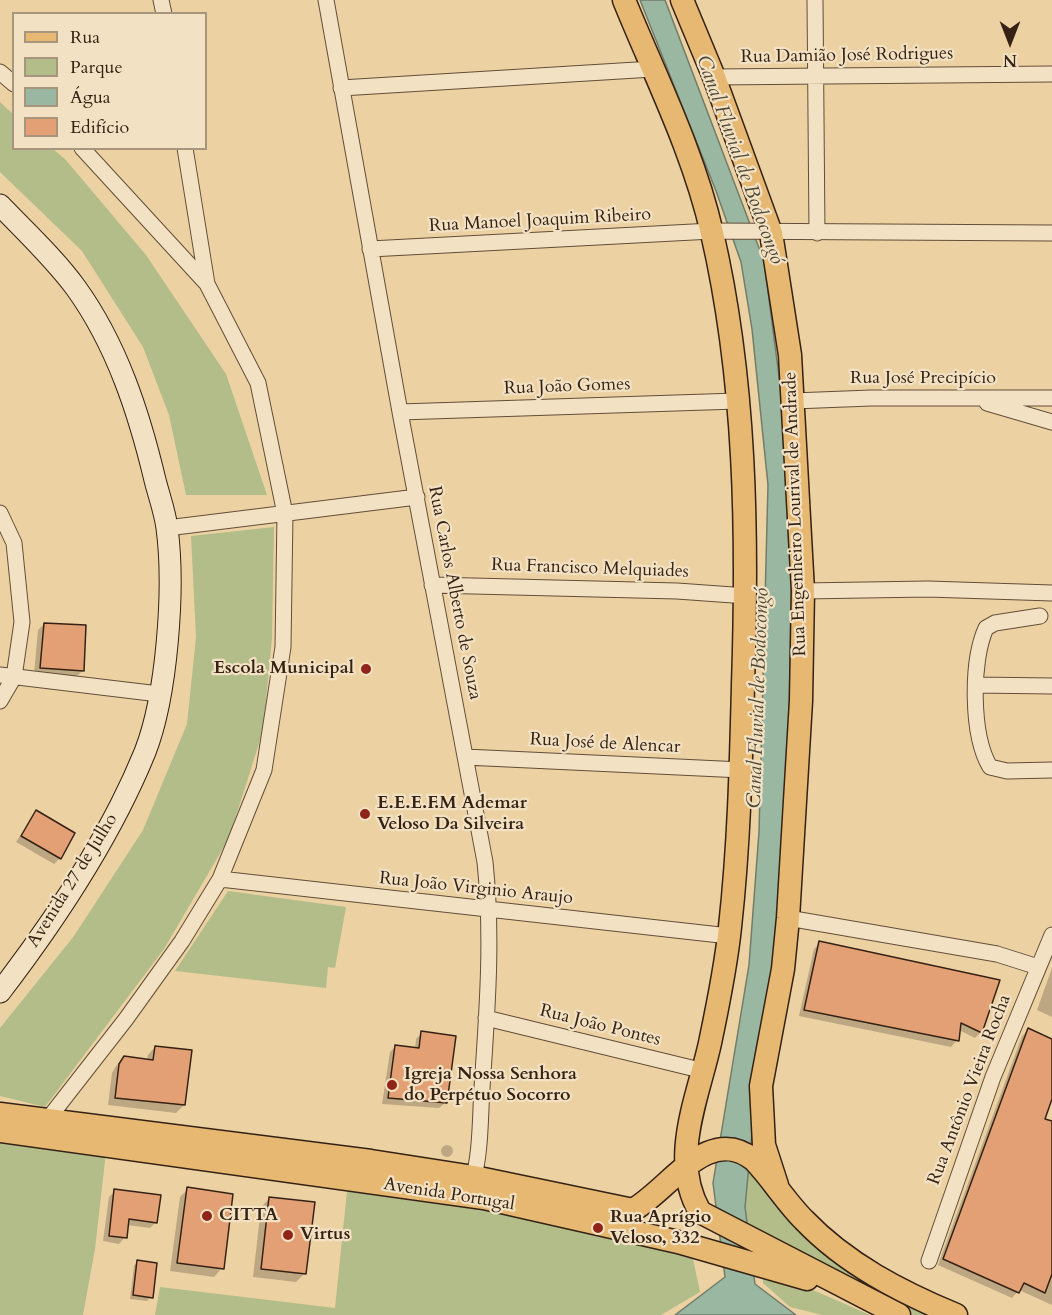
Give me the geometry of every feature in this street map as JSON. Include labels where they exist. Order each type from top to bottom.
[{"type":"main road","points":[[624,0],[716,231],[737,401],[747,596],[742,770],[729,936],[704,1071],[688,1135],[687,1175]]},
{"type":"main road","name":"Rua Engenheiro Lourival de Andrade","points":[[682,0],[714,77],[766,232],[781,288],[793,401],[802,591],[801,702],[783,969],[761,1086],[764,1145],[777,1185]]},
{"type":"main road","name":"Avenida 27 de Julho","points":[[0,205],[77,289],[105,335],[125,380],[146,443],[167,528],[169,590],[165,667],[146,750],[121,805],[79,879],[0,992]]},
{"type":"main road","name":"Avenida Portugal","points":[[5,1123],[48,1119],[472,1187],[678,1242],[756,1253]]},
{"type":"main road","name":"Avenida Portugal","points":[[5,1123],[633,1210],[687,1175],[705,1153],[732,1147],[754,1160],[803,1219],[831,1245],[898,1291],[956,1315]]},
{"type":"main road","name":"Avenida Portugal","points":[[687,1175],[700,1212],[756,1253],[893,1312]]},
{"type":"street","name":"Rua Carlos Alberto de Souza","points":[[326,0],[432,585],[486,862],[490,909],[486,1018],[472,1187]]},
{"type":"street","points":[[815,0],[817,233]]},
{"type":"street","points":[[341,88],[652,69]]},
{"type":"street","points":[[0,71],[12,82]]},
{"type":"street","name":"Rua Damião José Rodrigues","points":[[714,77],[1052,74]]},
{"type":"street","points":[[48,1119],[168,961],[220,879],[264,770],[283,647],[285,514],[258,383],[207,284],[84,150]]},
{"type":"street","points":[[185,150],[207,284]]},
{"type":"street","name":"Rua Manoel Joaquim Ribeiro","points":[[370,249],[716,231],[766,232]]},
{"type":"street","points":[[766,232],[1052,233]]},
{"type":"street","points":[[969,398],[1052,422]]},
{"type":"street","name":"Rua José Precipício","points":[[793,401],[1052,398]]},
{"type":"street","name":"Rua João Gomes","points":[[400,412],[737,401]]},
{"type":"street","points":[[167,528],[417,497]]},
{"type":"street","points":[[0,513],[14,543],[20,580],[22,622],[0,701]]},
{"type":"street","name":"Rua Francisco Melquiades","points":[[432,585],[677,591],[747,596]]},
{"type":"street","points":[[802,591],[928,589],[1052,593]]},
{"type":"street","points":[[1040,616],[995,623],[986,628],[978,652],[976,685],[981,741],[990,767],[1007,771],[1052,770]]},
{"type":"street","points":[[7,676],[159,694]]},
{"type":"street","points":[[976,685],[1052,686]]},
{"type":"street","name":"Rua José de Alencar","points":[[465,757],[742,770]]},
{"type":"street","name":"Rua João Virginio Araujo","points":[[220,879],[729,936]]},
{"type":"street","points":[[788,918],[997,954],[1038,967]]},
{"type":"street","name":"Rua Antônio Vieira Rocha","points":[[929,1261],[993,1077],[1052,935]]},
{"type":"street","name":"Rua João Pontes","points":[[486,1018],[704,1071]]},
{"type":"green space","points":[[0,102],[12,113],[12,150],[54,150],[65,159],[146,255],[226,374],[267,495],[186,495],[169,415],[143,347],[82,251],[0,172]]},
{"type":"green space","points":[[274,527],[272,638],[263,731],[229,838],[164,949],[45,1107],[0,1096],[0,1028],[74,936],[143,830],[187,724],[196,637],[191,536]]},
{"type":"green space","points":[[228,891],[346,907],[335,968],[328,967],[326,988],[175,971]]},
{"type":"green space","points":[[0,1140],[106,1152],[95,1249],[83,1315],[0,1315]]},
{"type":"green space","points":[[749,1165],[933,1315],[906,1315],[748,1230],[745,1207]]},
{"type":"green space","points":[[347,1191],[452,1201],[673,1249],[693,1259],[700,1292],[661,1315],[155,1315],[160,1287],[335,1308]]},
{"type":"green space","points":[[763,1274],[813,1290],[870,1315],[822,1315],[790,1307],[763,1283]]},
{"type":"water","points":[[640,0],[665,0],[764,261],[793,484],[787,841],[776,971],[753,1123],[745,1207],[755,1284],[796,1315],[675,1315],[725,1277],[713,1183],[749,965],[759,832],[768,485],[752,329],[741,262],[716,191]]},
{"type":"building","points":[[44,623],[86,625],[84,671],[40,668]]},
{"type":"building","points":[[36,810],[75,833],[61,859],[21,836]]},
{"type":"building","points":[[819,941],[1000,980],[982,1033],[961,1023],[959,1041],[804,1010]]},
{"type":"building","points":[[1028,1028],[1052,1039],[1052,1099],[1045,1119],[1052,1121],[1052,1274],[1045,1293],[1024,1283],[1019,1293],[943,1259]]},
{"type":"building","points":[[421,1031],[456,1036],[447,1103],[388,1098],[395,1045],[419,1048]]},
{"type":"building","points":[[155,1046],[192,1050],[185,1105],[115,1098],[119,1064],[124,1056],[153,1060]]},
{"type":"building","name":"CITTA","points":[[187,1187],[233,1194],[224,1269],[177,1263]]},
{"type":"building","points":[[114,1189],[161,1195],[157,1223],[129,1219],[127,1238],[109,1236]]},
{"type":"building","name":"Virtus","points":[[269,1197],[315,1202],[306,1274],[261,1269]]},
{"type":"building","points":[[137,1260],[157,1263],[153,1298],[133,1295]]},
{"type":"place","name":"Escola Municipal","points":[[366,669]]},
{"type":"place","name":"E.E.E.F.M Ademar Veloso Da Silveira","points":[[365,814]]},
{"type":"place","name":"Igreja Nossa Senhora do Perpétuo Socorro","points":[[392,1085]]},
{"type":"place","name":"CITTA","points":[[207,1216]]},
{"type":"place","name":"Rua Aprígio Veloso, 332","points":[[598,1228]]},
{"type":"place","name":"Virtus","points":[[288,1235]]},
{"type":"water label","name":"Canal Fluvial de Bodocongó","points":[[739,160]]},
{"type":"water label","name":"Canal Fluvial de Bodocongó","points":[[759,698]]}]
